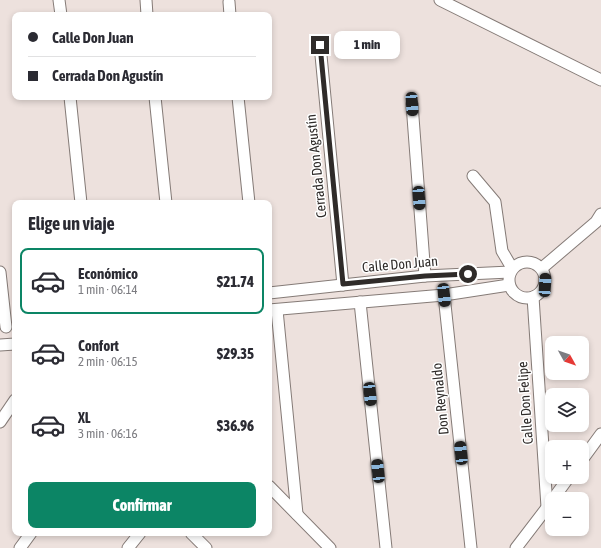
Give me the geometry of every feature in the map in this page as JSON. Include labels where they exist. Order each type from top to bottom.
[{"type":"street","points":[[59,0],[61,12]]},
{"type":"street","points":[[146,0],[147,12]]},
{"type":"street","points":[[440,0],[601,80]]},
{"type":"street","points":[[229,2],[230,12]]},
{"type":"street","name":"Cerrada Don Agustín","points":[[320,45],[343,284]]},
{"type":"street","points":[[70,100],[81,200]]},
{"type":"street","points":[[156,100],[166,200]]},
{"type":"street","points":[[238,100],[249,200]]},
{"type":"street","points":[[412,104],[425,276]]},
{"type":"street","points":[[473,176],[495,202],[502,251],[511,270],[509,285],[513,292],[526,298],[533,297],[541,292],[545,285],[545,276],[542,268],[533,262],[522,262],[511,270]]},
{"type":"street","points":[[542,268],[596,222],[601,214]]},
{"type":"street","name":"Calle Don Juan","points":[[272,293],[425,276],[511,270]]},
{"type":"street","points":[[0,272],[7,326]]},
{"type":"street","points":[[297,514],[273,310],[444,295],[509,285]]},
{"type":"street","name":"Don Reynaldo","points":[[444,295],[471,548]]},
{"type":"street","name":"Calle Don Felipe","points":[[533,297],[550,492]]},
{"type":"street","points":[[360,302],[386,548]]},
{"type":"street","points":[[0,345],[12,344]]},
{"type":"street","points":[[0,422],[12,404]]},
{"type":"street","points":[[589,450],[601,434]]},
{"type":"street","points":[[272,489],[330,548]]},
{"type":"street","points":[[516,548],[545,510]]},
{"type":"street","points":[[20,548],[29,536]]},
{"type":"street","points":[[128,548],[138,536]]},
{"type":"street","points":[[194,536],[206,548]]},
{"type":"route","points":[[320,45],[343,284],[425,276],[468,274]]}]
